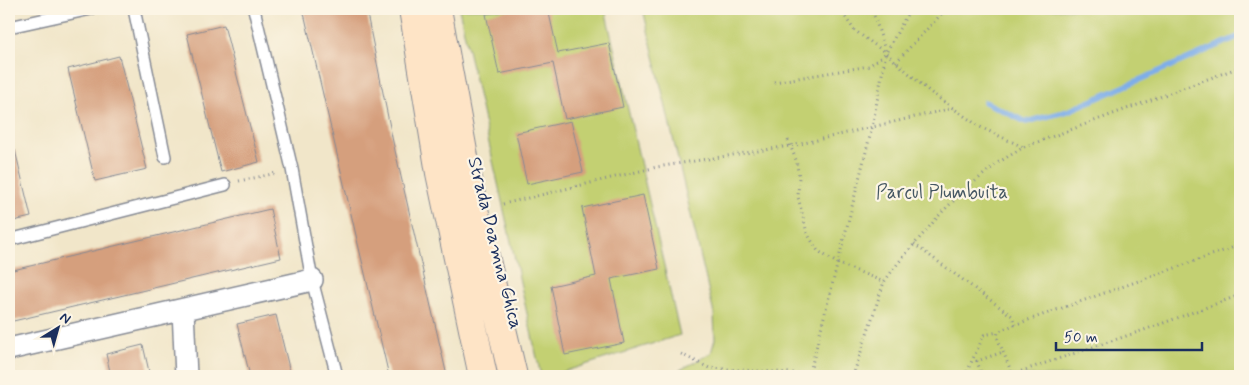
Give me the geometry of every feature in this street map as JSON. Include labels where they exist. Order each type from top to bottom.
[{"type":"main road","name":"Strada Doamna Ghica","points":[[413,9],[440,173],[483,376]]},
{"type":"main road","name":"Strada Doamna Ghica","points":[[437,9],[472,200],[513,376]]},
{"type":"main road","name":"Strada Doamna Ghica","points":[[455,113],[473,151],[490,228],[528,376]]},
{"type":"main road","name":"Strada Doamna Ghica","points":[[440,173],[439,251],[464,376]]},
{"type":"street","points":[[9,349],[312,280]]},
{"type":"street","points":[[183,310],[186,376]]},
{"type":"lane","points":[[9,27],[91,9]]},
{"type":"lane","points":[[134,9],[165,157]]},
{"type":"lane","points":[[254,9],[292,169],[312,280],[337,376]]},
{"type":"lane","points":[[9,240],[225,185]]},
{"type":"path","points":[[840,9],[854,30],[886,53],[930,92],[980,127],[1024,147]]},
{"type":"path","points":[[872,9],[886,53]]},
{"type":"path","points":[[681,354],[709,368],[809,375],[872,128],[886,53],[910,9]]},
{"type":"path","points":[[896,62],[946,9]]},
{"type":"path","points":[[774,82],[869,66],[886,53]]},
{"type":"path","points":[[853,376],[884,282],[898,262],[942,211],[999,162],[1024,147],[1240,67]]},
{"type":"path","points":[[503,204],[657,167],[790,146],[953,108]]},
{"type":"path","points":[[788,140],[796,160],[799,177],[798,198],[807,233],[818,251],[837,263],[884,282]]},
{"type":"path","points":[[225,185],[292,169]]},
{"type":"path","points":[[914,244],[1012,316],[1015,325]]},
{"type":"path","points":[[965,376],[984,335],[998,332],[1240,245]]},
{"type":"path","points":[[1008,376],[1240,295]]},
{"type":"path","points":[[998,332],[997,337],[1013,375]]},
{"type":"path","points":[[982,376],[977,361],[1003,352]]},
{"type":"green space","points":[[459,9],[605,9],[680,335],[550,376],[541,376]]},
{"type":"green space","name":"Parcul Plumbuita","points":[[643,9],[1240,9],[1240,376],[669,376],[711,353],[715,339],[714,314]]},
{"type":"building","points":[[303,9],[366,9],[393,142],[447,376],[389,376]]},
{"type":"building","points":[[514,9],[548,9],[558,53],[609,43],[623,107],[565,119],[553,63],[499,74],[486,14]]},
{"type":"building","points":[[224,25],[259,162],[221,172],[187,34]]},
{"type":"building","points":[[119,56],[147,169],[95,181],[68,69]]},
{"type":"building","points":[[571,121],[583,172],[527,184],[516,133]]},
{"type":"building","points":[[15,150],[31,217],[9,222],[9,151]]},
{"type":"building","points":[[643,195],[659,269],[611,279],[624,343],[565,355],[551,286],[596,276],[582,208]]},
{"type":"building","points":[[270,209],[281,258],[9,322],[9,271]]},
{"type":"building","points":[[276,315],[291,376],[250,376],[237,324]]},
{"type":"building","points":[[143,345],[150,376],[111,376],[106,354]]},
{"type":"waterway","points":[[985,102],[1026,122],[1068,111],[1240,36]]}]
